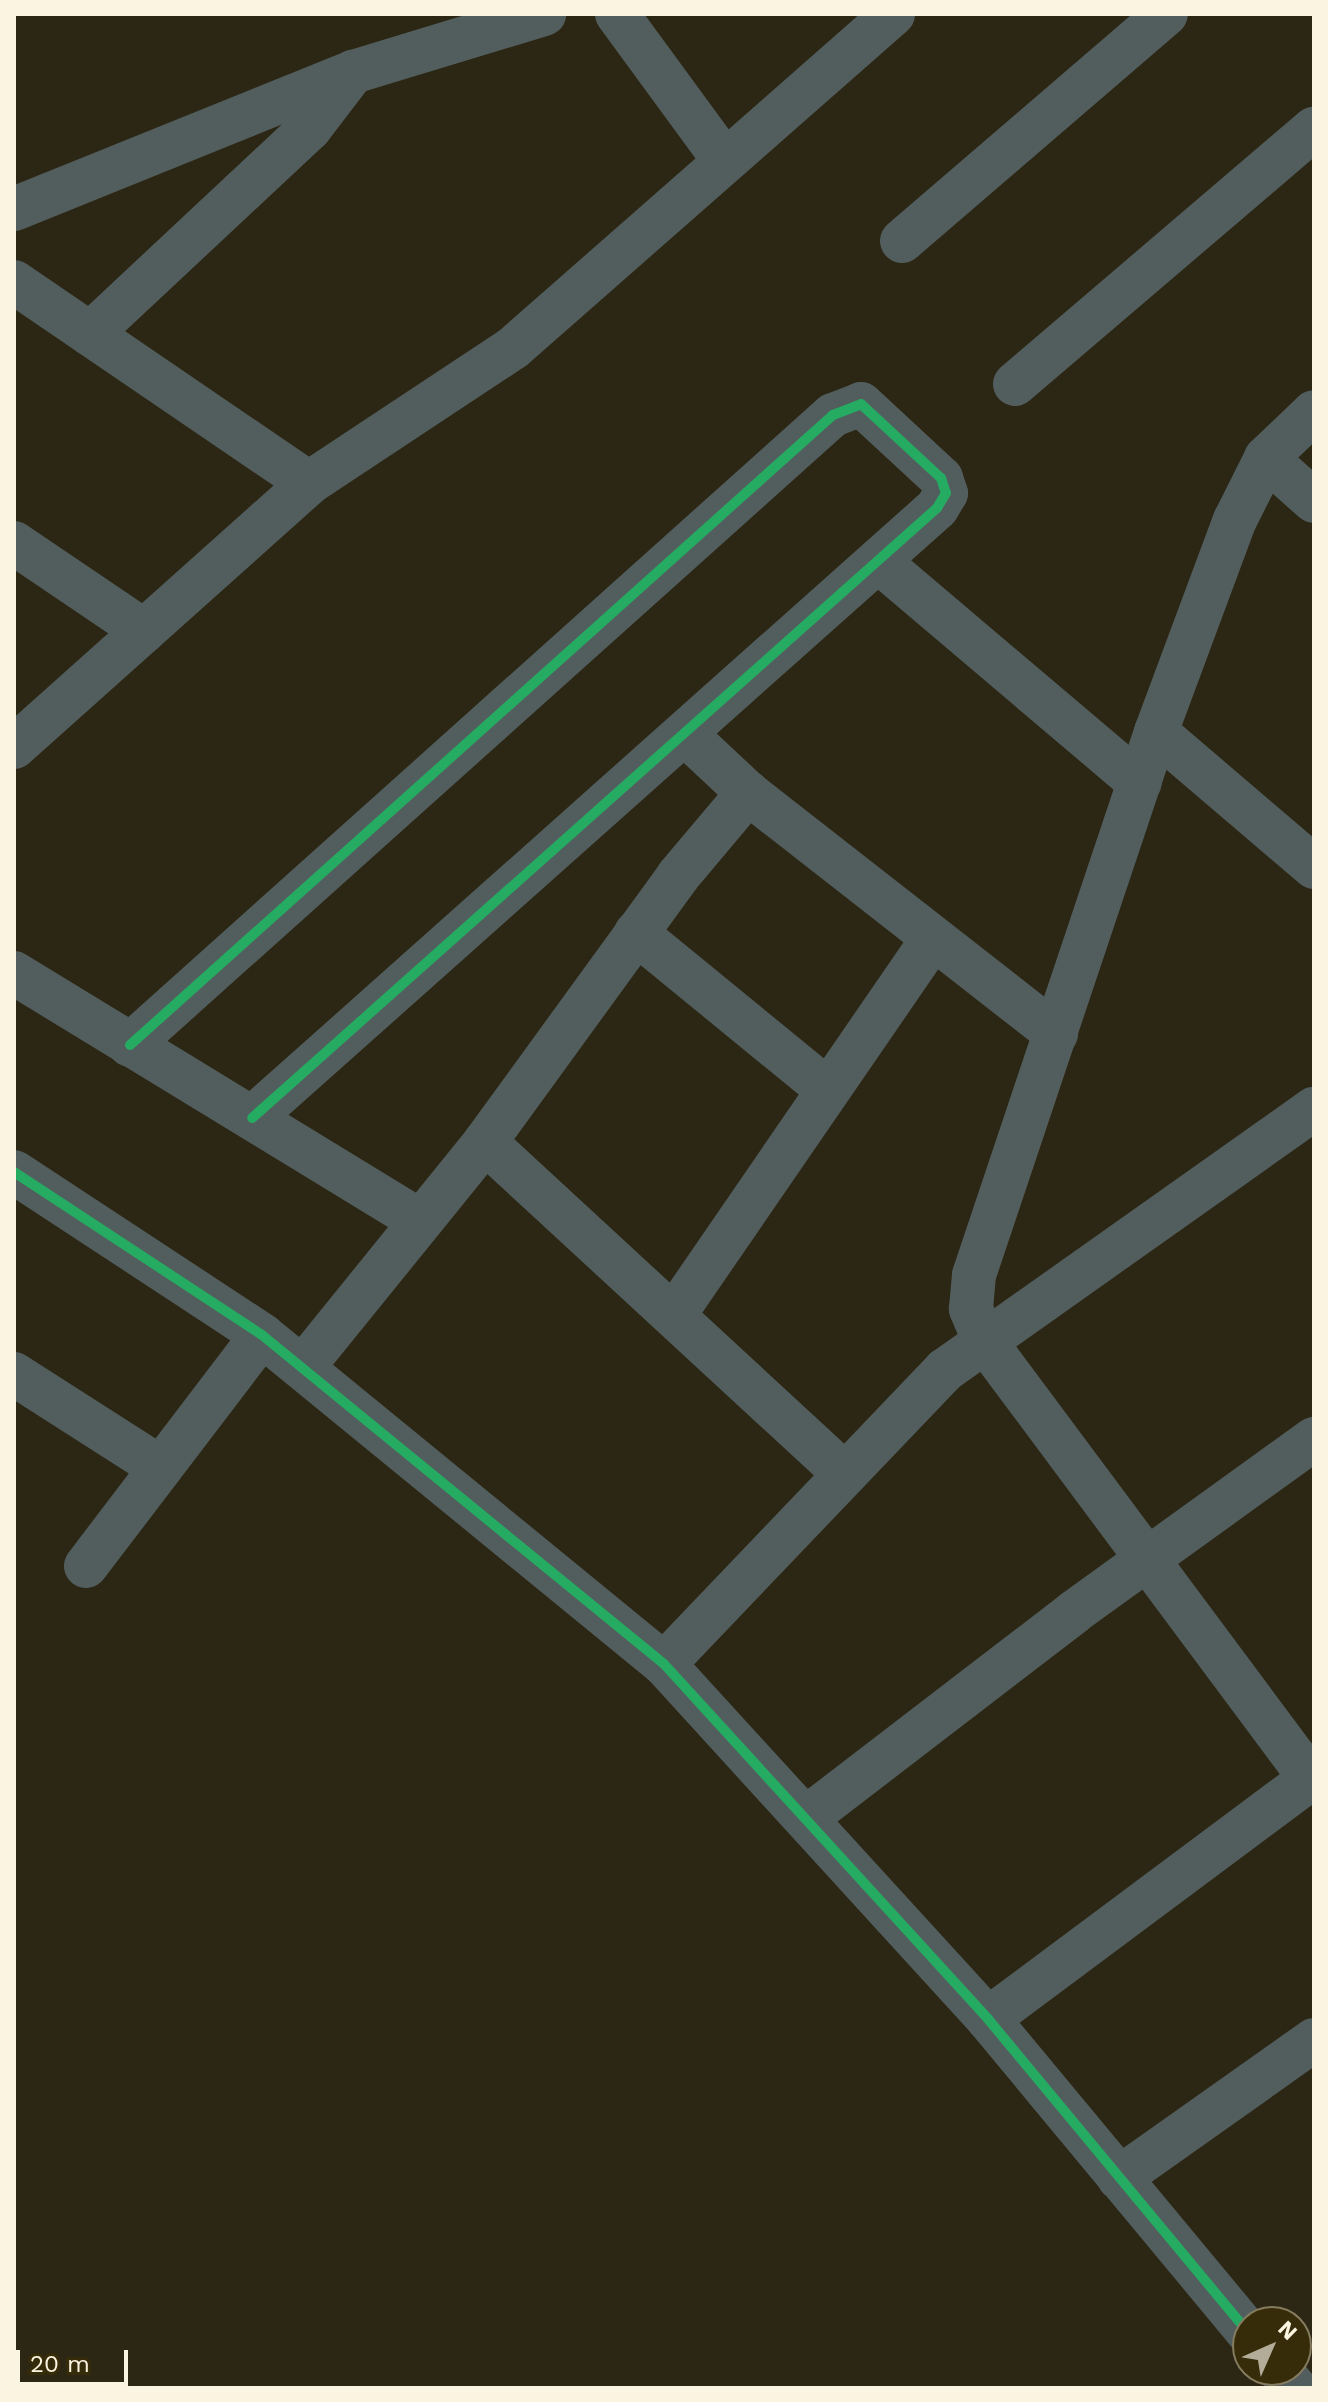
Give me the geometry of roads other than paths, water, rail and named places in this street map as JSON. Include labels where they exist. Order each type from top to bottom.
[{"type":"street","points":[[14,209],[353,72],[544,14]]},
{"type":"street","points":[[617,14],[724,160]]},
{"type":"street","points":[[14,747],[309,483],[513,348],[893,14]]},
{"type":"street","points":[[902,241],[1166,14]]},
{"type":"street","points":[[90,334],[310,128],[353,72]]},
{"type":"street","points":[[1015,384],[1314,129]]},
{"type":"street","points":[[14,282],[309,483]]},
{"type":"street","points":[[130,1045],[847,406],[861,404],[941,478],[946,493],[937,508],[252,1118]]},
{"type":"street","points":[[988,2019],[1312,1777],[984,1340],[971,1309],[974,1275],[1156,732],[1235,520],[1266,458],[1314,412]]},
{"type":"street","points":[[1266,458],[1314,501]]},
{"type":"street","points":[[14,543],[144,631]]},
{"type":"street","points":[[878,561],[1140,783]]},
{"type":"street","points":[[1156,732],[1314,867]]},
{"type":"street","points":[[685,734],[748,793],[1056,1034]]},
{"type":"street","points":[[303,1367],[485,1142],[636,933],[748,793]]},
{"type":"street","points":[[636,933],[828,1090]]},
{"type":"street","points":[[674,1315],[933,938]]},
{"type":"street","points":[[14,973],[419,1220]]},
{"type":"street","points":[[664,1664],[945,1370],[1314,1109]]},
{"type":"street","points":[[485,1142],[845,1474]]},
{"type":"street","points":[[14,1172],[262,1335],[664,1664],[988,2019],[1232,2313]]},
{"type":"street","points":[[86,1566],[262,1335]]},
{"type":"street","points":[[14,1374],[161,1468]]},
{"type":"street","points":[[806,1818],[1147,1559],[1314,1439]]},
{"type":"street","points":[[1119,2178],[1314,2040]]}]
